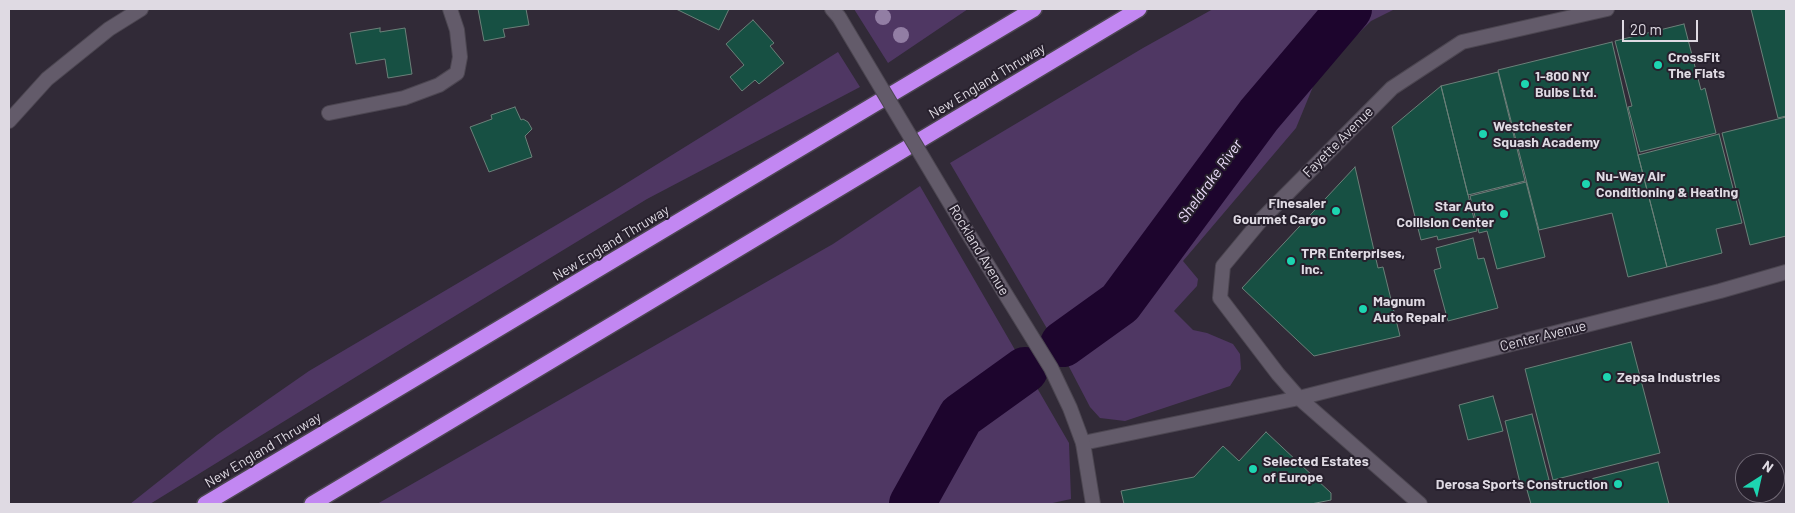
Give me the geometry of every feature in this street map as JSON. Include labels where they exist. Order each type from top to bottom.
[{"type":"highway","name":"New England Thruway","points":[[205,504],[1034,9]]},
{"type":"highway","name":"New England Thruway","points":[[312,504],[1139,9]]},
{"type":"street","points":[[9,121],[47,79],[109,29],[141,9]]},
{"type":"street","points":[[329,113],[404,98],[439,85],[457,73],[460,57],[457,30],[450,9]]},
{"type":"street","name":"Fayette Avenue","points":[[1420,504],[1299,398],[1278,374],[1220,298],[1223,266],[1262,219],[1392,88],[1438,57],[1462,42],[1607,9]]},
{"type":"street","name":"Rockland Avenue","points":[[835,13],[1051,368],[1070,408],[1083,443],[1093,504]]},
{"type":"street","name":"Center Avenue","points":[[1299,398],[1711,294],[1786,272]]},
{"type":"street","points":[[1083,443],[1299,398]]},
{"type":"shaded area","points":[[854,9],[968,9],[888,63]]},
{"type":"shaded area","points":[[1213,9],[1395,9],[1371,21],[1319,72],[1296,128],[1183,261],[1198,279],[1197,286],[1174,311],[1193,330],[1207,333],[1233,344],[1240,354],[1241,369],[1230,386],[1125,421],[1100,418],[1090,407],[1066,361],[950,163],[1143,48]]},
{"type":"shaded area","points":[[838,52],[860,87],[647,199],[150,504],[130,504],[217,435],[309,371],[614,191]]},
{"type":"shaded area","points":[[920,186],[1069,443],[1071,499],[1048,504],[377,504],[833,244]]},
{"type":"building","points":[[478,9],[526,9],[529,25],[503,29],[505,37],[484,41]]},
{"type":"building","points":[[676,9],[729,9],[719,30]]},
{"type":"building","points":[[1751,9],[1786,9],[1786,116],[1778,118]]},
{"type":"building","points":[[753,20],[774,43],[770,46],[784,63],[759,84],[755,80],[742,91],[730,77],[744,65],[726,44]]},
{"type":"building","name":"CrossFit The Flats","points":[[1684,24],[1701,90],[1705,88],[1716,133],[1640,152],[1628,107],[1632,106],[1615,41]]},
{"type":"building","points":[[380,28],[380,32],[405,28],[412,74],[388,78],[385,59],[356,64],[350,33]]},
{"type":"building","name":"Nu-Way Air Conditioning & Heating","points":[[1612,42],[1638,155],[1667,267],[1628,277],[1612,213],[1539,230],[1498,70]]},
{"type":"building","name":"Westchester Squash Academy","points":[[1498,72],[1525,181],[1468,195],[1441,86]]},
{"type":"building","points":[[1441,86],[1477,231],[1438,240],[1437,236],[1421,240],[1392,127]]},
{"type":"building","points":[[515,107],[521,120],[523,119],[528,122],[532,129],[525,136],[532,157],[489,172],[470,127],[492,119],[491,115]]},
{"type":"building","points":[[1786,117],[1786,236],[1750,245],[1722,133]]},
{"type":"building","points":[[1719,134],[1742,223],[1716,229],[1722,253],[1667,267],[1638,155]]},
{"type":"building","points":[[1355,167],[1378,268],[1383,267],[1400,336],[1314,356],[1242,288]]},
{"type":"building","name":"Star Auto Collision Center","points":[[1526,182],[1545,257],[1497,269],[1487,231],[1479,233],[1470,196]]},
{"type":"building","points":[[1473,238],[1478,259],[1484,258],[1498,308],[1448,321],[1434,270],[1441,268],[1436,248]]},
{"type":"building","points":[[1631,342],[1660,453],[1553,480],[1525,369]]},
{"type":"building","points":[[1493,396],[1503,431],[1468,440],[1459,405]]},
{"type":"building","points":[[1532,414],[1549,480],[1521,487],[1505,421]]},
{"type":"building","name":"Selected Estates of Europe","points":[[1266,432],[1331,493],[1331,500],[1311,504],[1124,504],[1121,491],[1194,477],[1223,446],[1239,461]]},
{"type":"building","name":"Derosa Sports Construction","points":[[1658,462],[1669,504],[1531,504],[1527,490],[1563,483],[1563,486]]},
{"type":"waterway","name":"Sheldrake River","points":[[1063,344],[1120,303],[1259,115],[1349,9]]},
{"type":"waterway","name":"Sheldrake River","points":[[912,504],[961,416],[1025,370]]},
{"type":"place","name":"CrossFit The Flats","points":[[1658,65]]},
{"type":"place","name":"1-800 NY Bulbs Ltd.","points":[[1525,84]]},
{"type":"place","name":"Westchester Squash Academy","points":[[1483,134]]},
{"type":"place","name":"Nu-Way Air Conditioning & Heating","points":[[1586,184]]},
{"type":"place","name":"Finesaler Gourmet Cargo","points":[[1336,211]]},
{"type":"place","name":"Star Auto Collision Center","points":[[1504,214]]},
{"type":"place","name":"TPR Enterprises, Inc.","points":[[1291,261]]},
{"type":"place","name":"Magnum Auto Repair","points":[[1363,309]]},
{"type":"place","name":"Zepsa Industries","points":[[1607,377]]},
{"type":"place","name":"Selected Estates of Europe","points":[[1253,469]]},
{"type":"place","name":"Derosa Sports Construction","points":[[1618,484]]}]
